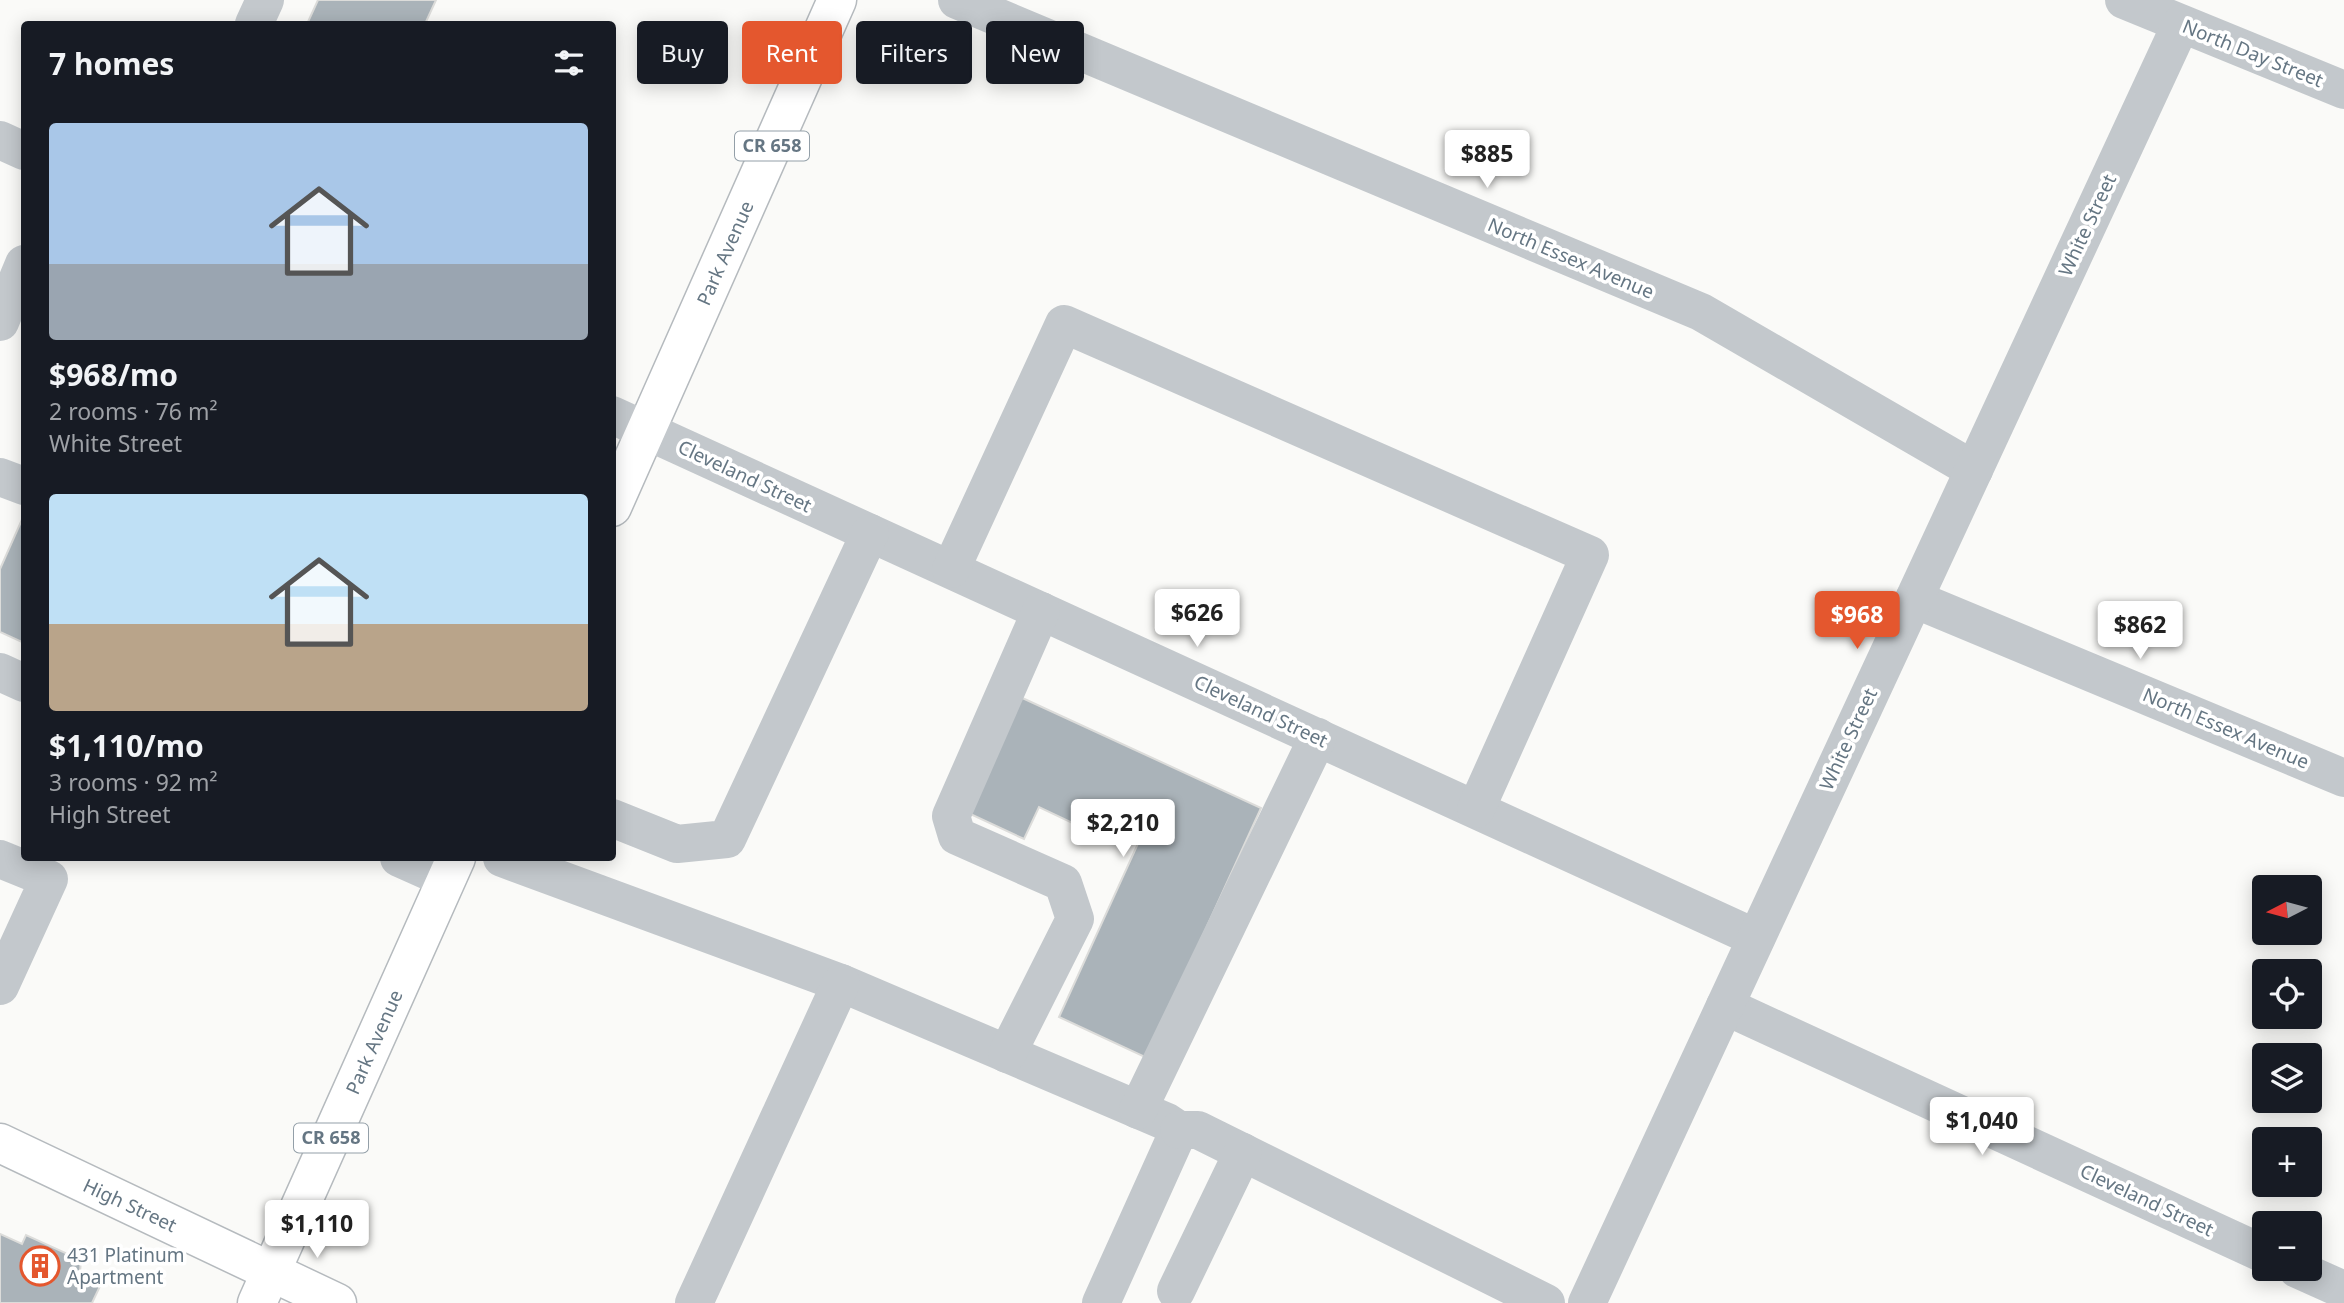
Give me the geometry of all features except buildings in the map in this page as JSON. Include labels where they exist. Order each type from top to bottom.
[{"type":"main road","name":"Park Avenue","points":[[616,498],[837,0]]},
{"type":"main road","name":"Park Avenue","points":[[264,1287],[451,868]]},
{"type":"main road","name":"High Street","points":[[0,1143],[264,1287],[337,1303]]},
{"type":"street","points":[[255,21],[265,0]]},
{"type":"street","name":"North Essex Avenue","points":[[957,0],[1701,312],[1974,470]]},
{"type":"street","name":"North Day Street","points":[[2124,0],[2344,90]]},
{"type":"street","name":"White Street","points":[[1587,1303],[2181,24]]},
{"type":"street","points":[[0,140],[21,150]]},
{"type":"street","points":[[0,322],[21,271]]},
{"type":"street","points":[[951,569],[1065,324],[1590,555],[1476,809]]},
{"type":"street","name":"Cleveland Street","points":[[616,417],[1756,938]]},
{"type":"street","points":[[0,477],[21,485]]},
{"type":"street","points":[[616,820],[677,844],[727,839],[870,533]]},
{"type":"street","name":"North Essex Avenue","points":[[1914,598],[2344,778]]},
{"type":"street","points":[[1007,1054],[1075,919],[1063,883],[957,836],[951,816],[1041,611]]},
{"type":"street","points":[[0,672],[21,682]]},
{"type":"street","points":[[1138,1110],[1318,737]]},
{"type":"street","points":[[0,859],[49,879],[0,986]]},
{"type":"street","points":[[415,861],[451,868]]},
{"type":"street","points":[[510,861],[841,983],[1179,1130],[1198,1130],[1546,1303]]},
{"type":"street","points":[[694,1303],[841,983]]},
{"type":"street","name":"Cleveland Street","points":[[1725,1006],[2252,1248]]},
{"type":"street","points":[[1101,1303],[1179,1130]]},
{"type":"street","points":[[1176,1291],[1242,1152]]},
{"type":"street","points":[[2322,1280],[2344,1290]]},
{"type":"place","name":"431 Platinum Apartment","points":[[40,1266]]}]
